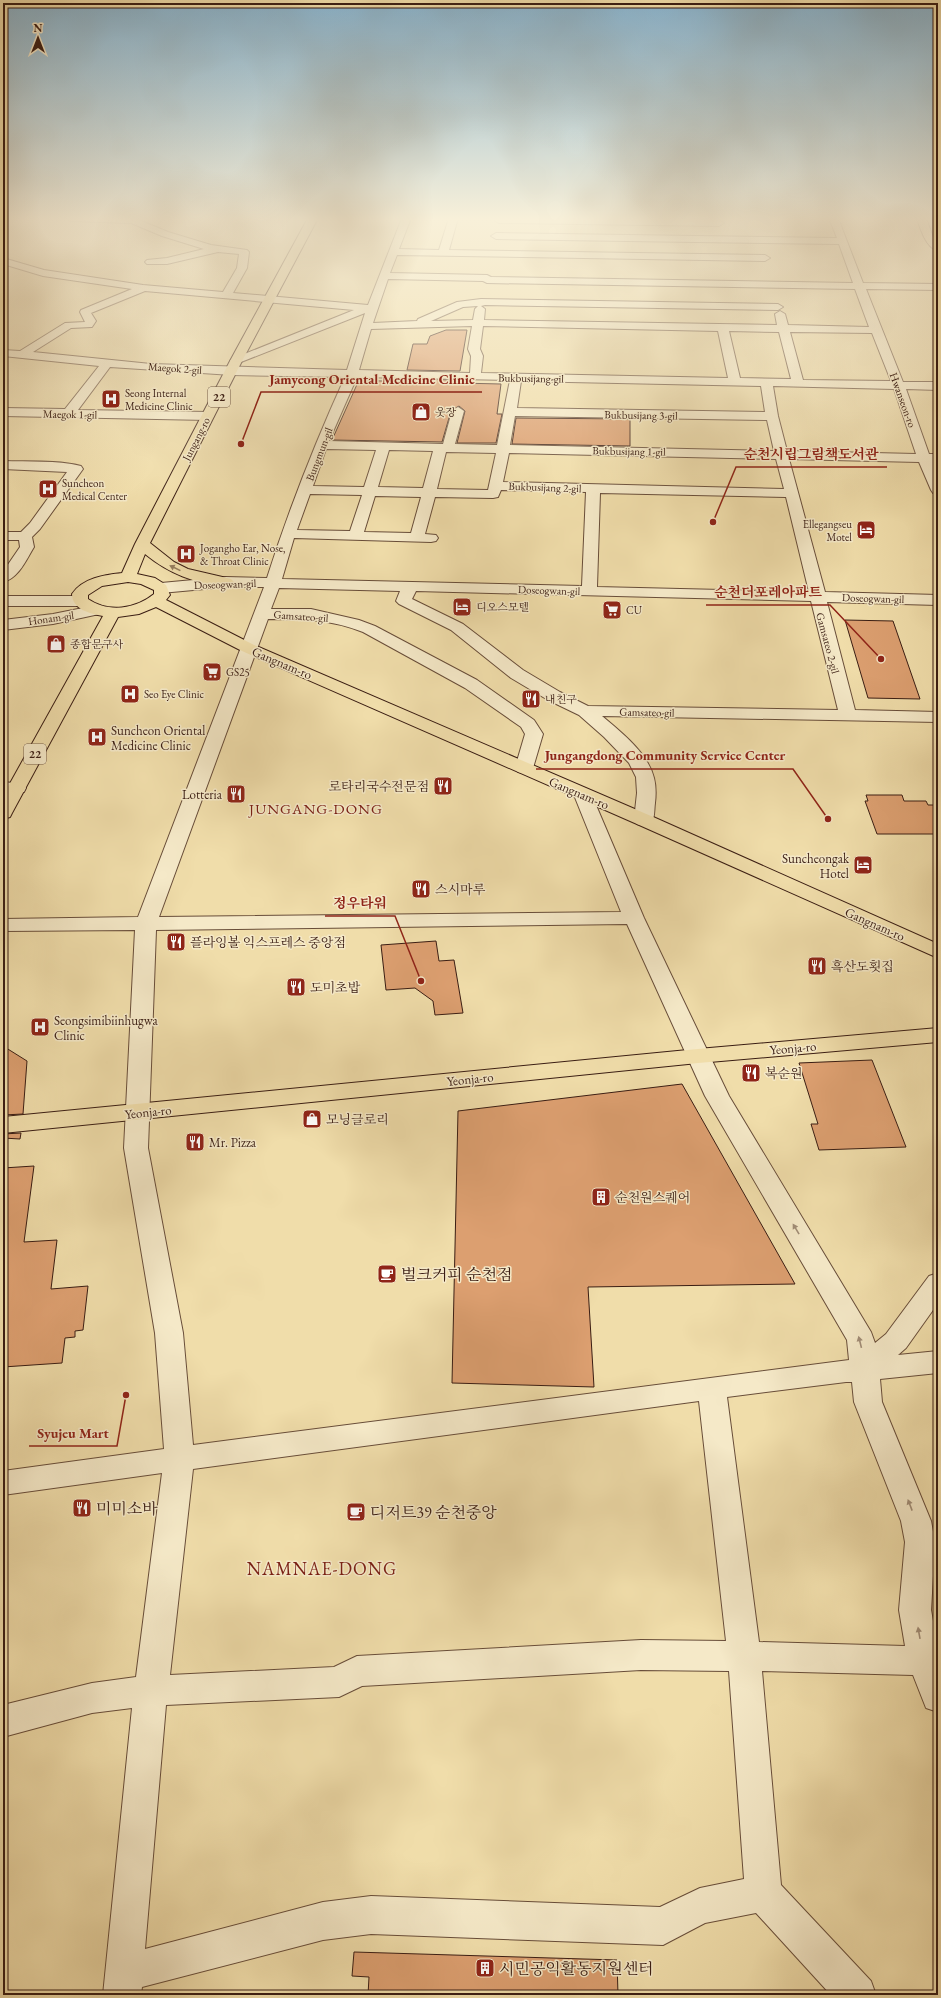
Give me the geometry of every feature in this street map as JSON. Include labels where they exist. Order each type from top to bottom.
[{"type":"main road","name":"Jungang-ro","points":[[128,577],[142,544],[262,311]]},
{"type":"main road","points":[[142,544],[169,565],[182,571],[195,576],[226,582]]},
{"type":"main road","name":"Gangnam-ro","points":[[80,601],[80,594],[86,588],[97,582],[128,577],[154,582],[158,595],[248,648],[583,795],[644,820],[938,952]]},
{"type":"main road","points":[[80,601],[86,606],[106,611],[140,608],[158,595]]},
{"type":"main road","name":"22","points":[[3,813],[10,788],[97,638],[106,611]]},
{"type":"main road","name":"Yeonja-ro","points":[[3,1126],[698,1056],[938,1035]]},
{"type":"street","points":[[23,354],[69,325],[88,325],[91,321],[85,312],[87,311]]},
{"type":"street","points":[[234,366],[358,311]]},
{"type":"street","name":"Bungmun-gil","points":[[123,1984],[151,1691],[179,1458],[169,1333],[136,1148],[146,924],[262,614],[304,490],[321,445],[352,374],[370,311]]},
{"type":"street","points":[[417,324],[444,311]]},
{"type":"street","points":[[475,377],[477,356],[474,349],[480,311]]},
{"type":"street","points":[[631,326],[632,311]]},
{"type":"street","points":[[779,311],[798,384]]},
{"type":"street","name":"Hwanseon-ro","points":[[869,311],[938,490]]},
{"type":"street","points":[[366,326],[478,323],[876,330]]},
{"type":"street","points":[[723,328],[735,382]]},
{"type":"street","name":"Maegok 2-gil","points":[[3,353],[108,362],[234,366]]},
{"type":"street","points":[[68,414],[108,362]]},
{"type":"street","name":"Bukbusijang-gil","points":[[234,366],[352,374],[938,386]]},
{"type":"street","points":[[496,486],[516,378]]},
{"type":"street","points":[[599,380],[599,402]]},
{"type":"street","name":"Gamsateo 2-gil","points":[[767,383],[772,416],[816,596],[848,715]]},
{"type":"street","points":[[513,391],[529,392]]},
{"type":"street","points":[[526,408],[599,402],[687,411]]},
{"type":"street","points":[[288,534],[424,538],[428,494],[458,411]]},
{"type":"street","name":"Maegok 1-gil","points":[[3,412],[208,416]]},
{"type":"street","name":"Bukbusijang 3-gil","points":[[510,412],[772,416]]},
{"type":"street","name":"Bukbusijang 1-gil","points":[[321,445],[938,458]]},
{"type":"street","points":[[356,536],[384,446]]},
{"type":"street","points":[[3,465],[52,466],[76,469],[35,526],[25,536],[3,536]]},
{"type":"street","name":"Bukbusijang 2-gil","points":[[304,490],[428,494],[493,494],[496,486],[791,493]]},
{"type":"street","points":[[589,591],[593,489]]},
{"type":"street","points":[[3,577],[13,569],[27,547],[25,536]]},
{"type":"street","name":"Doseogwan-gil","points":[[158,595],[226,582],[273,582],[938,600]]},
{"type":"street","name":"Gamsateo-gil","points":[[410,586],[404,600],[457,627],[517,674],[554,696],[585,711],[938,717]]},
{"type":"street","points":[[3,601],[80,601]]},
{"type":"street","name":"Honam-gil","points":[[3,624],[53,619],[106,611]]},
{"type":"street","name":"Gamsateo-gil","points":[[262,614],[311,614],[353,623],[413,651],[471,684],[528,724],[532,729],[534,734],[524,768]]},
{"type":"street","points":[[585,711],[640,765],[646,783],[644,820]]},
{"type":"street","points":[[583,795],[634,918],[717,1096],[861,1339],[868,1402],[916,1520],[920,1542],[915,1610],[924,1661],[938,1697]]},
{"type":"street","points":[[3,925],[634,918]]},
{"type":"street","points":[[865,1369],[896,1342],[938,1284]]},
{"type":"street","points":[[3,1484],[179,1458],[865,1369],[938,1362]]},
{"type":"street","points":[[712,1389],[744,1656],[763,1893],[857,1995]]},
{"type":"street","points":[[3,1721],[92,1698],[151,1691],[340,1682],[357,1671],[641,1655],[924,1661]]},
{"type":"street","points":[[123,1984],[323,1921],[382,1914],[663,1926],[700,1906],[763,1893]]},
{"type":"building","points":[[446,330],[467,330],[460,371],[407,370],[413,344],[427,344],[430,336]]},
{"type":"building","name":"웃장","points":[[404,379],[458,380],[458,383],[501,384],[497,414],[502,414],[496,443],[457,443],[465,411],[459,406],[451,411],[442,442],[332,440],[359,380],[404,382]]},
{"type":"building","points":[[516,418],[630,419],[630,446],[512,444]]},
{"type":"building","points":[[845,620],[893,621],[920,699],[868,698]]},
{"type":"building","points":[[866,795],[902,795],[904,801],[926,801],[928,805],[938,805],[938,834],[877,834],[865,801],[868,801]]},
{"type":"building","points":[[436,941],[439,961],[454,960],[463,1013],[435,1015],[433,1001],[415,988],[386,990],[381,945]]},
{"type":"building","points":[[3,1046],[27,1061],[23,1114],[3,1115]]},
{"type":"building","points":[[872,1060],[906,1147],[819,1150],[811,1124],[818,1124],[799,1063]]},
{"type":"building","name":"순천원스퀘어","points":[[682,1084],[795,1284],[588,1287],[594,1387],[452,1383],[458,1111]]},
{"type":"building","points":[[21,1133],[20,1139],[3,1138],[3,1134]]},
{"type":"building","points":[[34,1166],[24,1242],[57,1240],[51,1289],[88,1286],[83,1330],[75,1331],[75,1337],[65,1338],[62,1363],[3,1367],[3,1168]]},
{"type":"building","name":"시민공익활동지원센터","points":[[354,1952],[617,1960],[618,1995],[368,1995],[369,1977],[352,1976]]},
{"type":"place","name":"Seong Internal Medicine Clinic","points":[[111,399]]},
{"type":"place","name":"웃장","points":[[421,412]]},
{"type":"place","name":"Jamyeong Oriental Medicine Clinic","points":[[241,444]]},
{"type":"place","name":"Suncheon Medical Center","points":[[48,489]]},
{"type":"place","name":"순천시립그림책도서관","points":[[713,522]]},
{"type":"place","name":"Ellegangseu Motel","points":[[866,530]]},
{"type":"place","name":"Jogangho Ear, Nose, & Throat Clinic","points":[[186,554]]},
{"type":"place","name":"디오스모텔","points":[[462,607]]},
{"type":"place","name":"CU","points":[[612,610]]},
{"type":"place","name":"종합문구사","points":[[56,644]]},
{"type":"place","name":"순천더포레아파트","points":[[881,659]]},
{"type":"place","name":"GS25","points":[[212,672]]},
{"type":"place","name":"Seo Eye Clinic","points":[[130,694]]},
{"type":"place","name":"내친구","points":[[531,699]]},
{"type":"place","name":"Suncheon Oriental Medicine Clinic","points":[[97,737]]},
{"type":"place","name":"로타리국수전문점","points":[[443,786]]},
{"type":"place","name":"Lotteria","points":[[236,794]]},
{"type":"place","name":"Jungangdong Community Service Center","points":[[828,819]]},
{"type":"place","name":"Suncheongak Hotel","points":[[863,865]]},
{"type":"place","name":"스시마루","points":[[421,889]]},
{"type":"place","name":"플라잉볼 익스프레스 중앙점","points":[[176,942]]},
{"type":"place","name":"흑산도횟집","points":[[817,966]]},
{"type":"place","name":"정우타워","points":[[421,981]]},
{"type":"place","name":"도미초밥","points":[[296,987]]},
{"type":"place","name":"Seongsimibiinhugwa Clinic","points":[[40,1027]]},
{"type":"place","name":"복순원","points":[[751,1073]]},
{"type":"place","name":"모닝글로리","points":[[312,1119]]},
{"type":"place","name":"Mr. Pizza","points":[[195,1142]]},
{"type":"place","name":"순천원스퀘어","points":[[601,1197]]},
{"type":"place","name":"벌크커피 순천점","points":[[387,1274]]},
{"type":"place","name":"Syujeu Mart","points":[[126,1395]]},
{"type":"place","name":"미미소바","points":[[82,1508]]},
{"type":"place","name":"디저트39 순천중앙","points":[[356,1512]]},
{"type":"place","name":"시민공익활동지원센터","points":[[485,1968]]},
{"type":"district","name":"JUNGANG-DONG","points":[[316,808]]},
{"type":"district","name":"NAMNAE-DONG","points":[[322,1568]]}]
